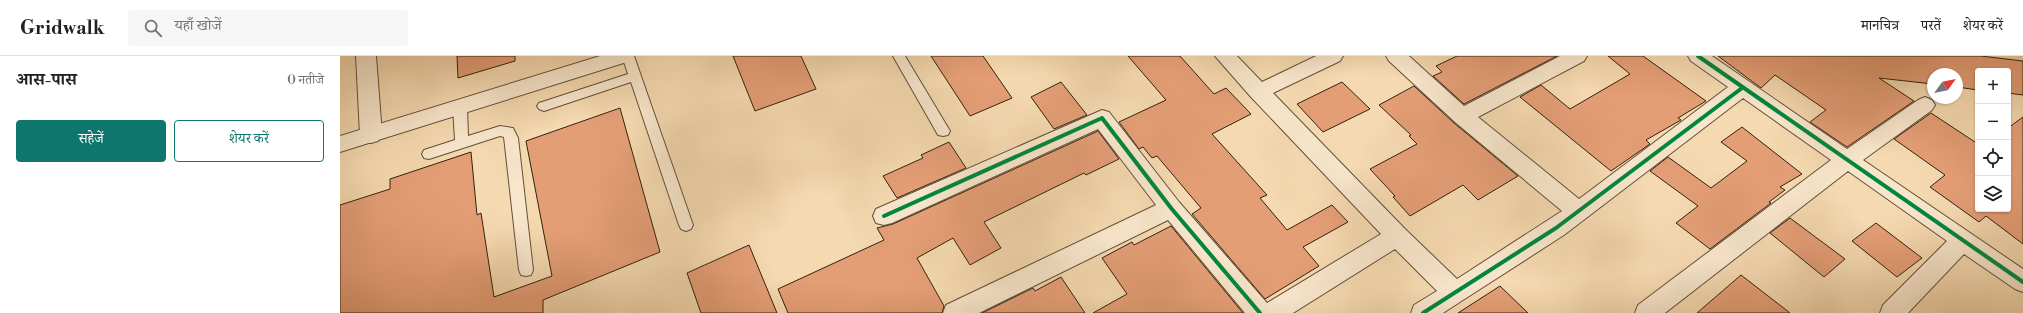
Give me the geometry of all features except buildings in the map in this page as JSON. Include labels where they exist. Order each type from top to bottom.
[{"type":"street","points":[[366,56],[371,135]]},
{"type":"street","points":[[340,144],[623,56]]},
{"type":"street","points":[[1225,56],[1397,236],[1455,292]]},
{"type":"street","points":[[1258,92],[1333,56]]},
{"type":"street","points":[[1396,56],[1462,116],[1578,211]]},
{"type":"street","points":[[1462,116],[1577,56]]},
{"type":"street","points":[[1698,56],[2023,282]]},
{"type":"street","points":[[1423,313],[1556,228],[1742,88]]},
{"type":"street","points":[[1647,313],[1847,160],[1925,105]]},
{"type":"street","points":[[884,216],[1102,118],[1171,208],[1260,313]]},
{"type":"street","points":[[955,313],[1171,208]]},
{"type":"street","points":[[1272,313],[1397,236]]},
{"type":"street","points":[[1892,313],[1962,241]]},
{"type":"lane","points":[[628,56],[686,225]]},
{"type":"lane","points":[[899,56],[943,131]]},
{"type":"lane","points":[[544,106],[635,76]]},
{"type":"lane","points":[[460,107],[462,143]]},
{"type":"lane","points":[[429,154],[504,130],[510,135],[526,270]]},
{"type":"cycle path","points":[[1698,56],[2023,282]]},
{"type":"cycle path","points":[[1423,313],[1556,228],[1742,88]]},
{"type":"cycle path","points":[[884,216],[1102,118],[1171,208],[1260,313]]}]
